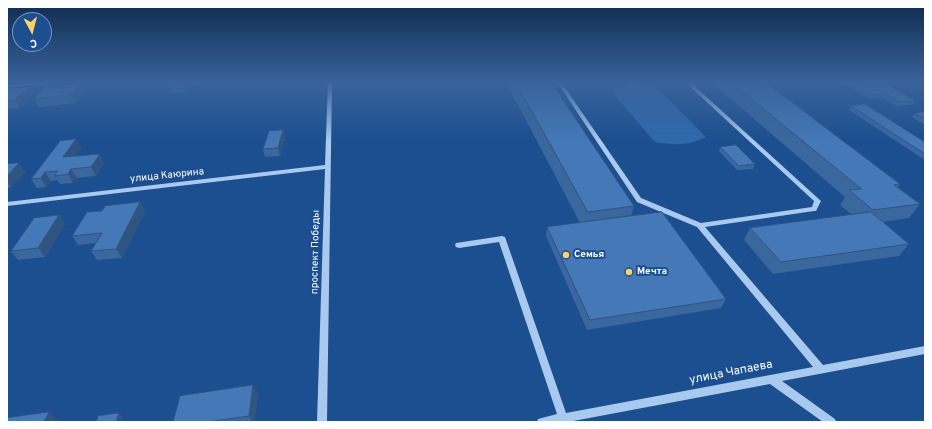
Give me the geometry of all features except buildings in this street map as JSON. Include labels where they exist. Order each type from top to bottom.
[{"type":"street","name":"проспект Победы","points":[[322,422],[330,102]]},
{"type":"street","points":[[573,102],[639,200],[700,225],[821,370]]},
{"type":"street","points":[[700,225],[814,209],[818,201],[709,102]]},
{"type":"street","name":"улица Каюрина","points":[[7,204],[328,167]]},
{"type":"street","points":[[459,244],[502,239],[563,418]]},
{"type":"street","name":"улица Чапаева","points":[[542,422],[925,350]]},
{"type":"street","points":[[771,379],[831,422]]},
{"type":"shaded area","points":[[620,102],[671,102],[706,137],[693,142],[681,144],[655,142]]},
{"type":"place","name":"Семья","points":[[566,255]]},
{"type":"place","name":"Мечта","points":[[629,272]]}]
